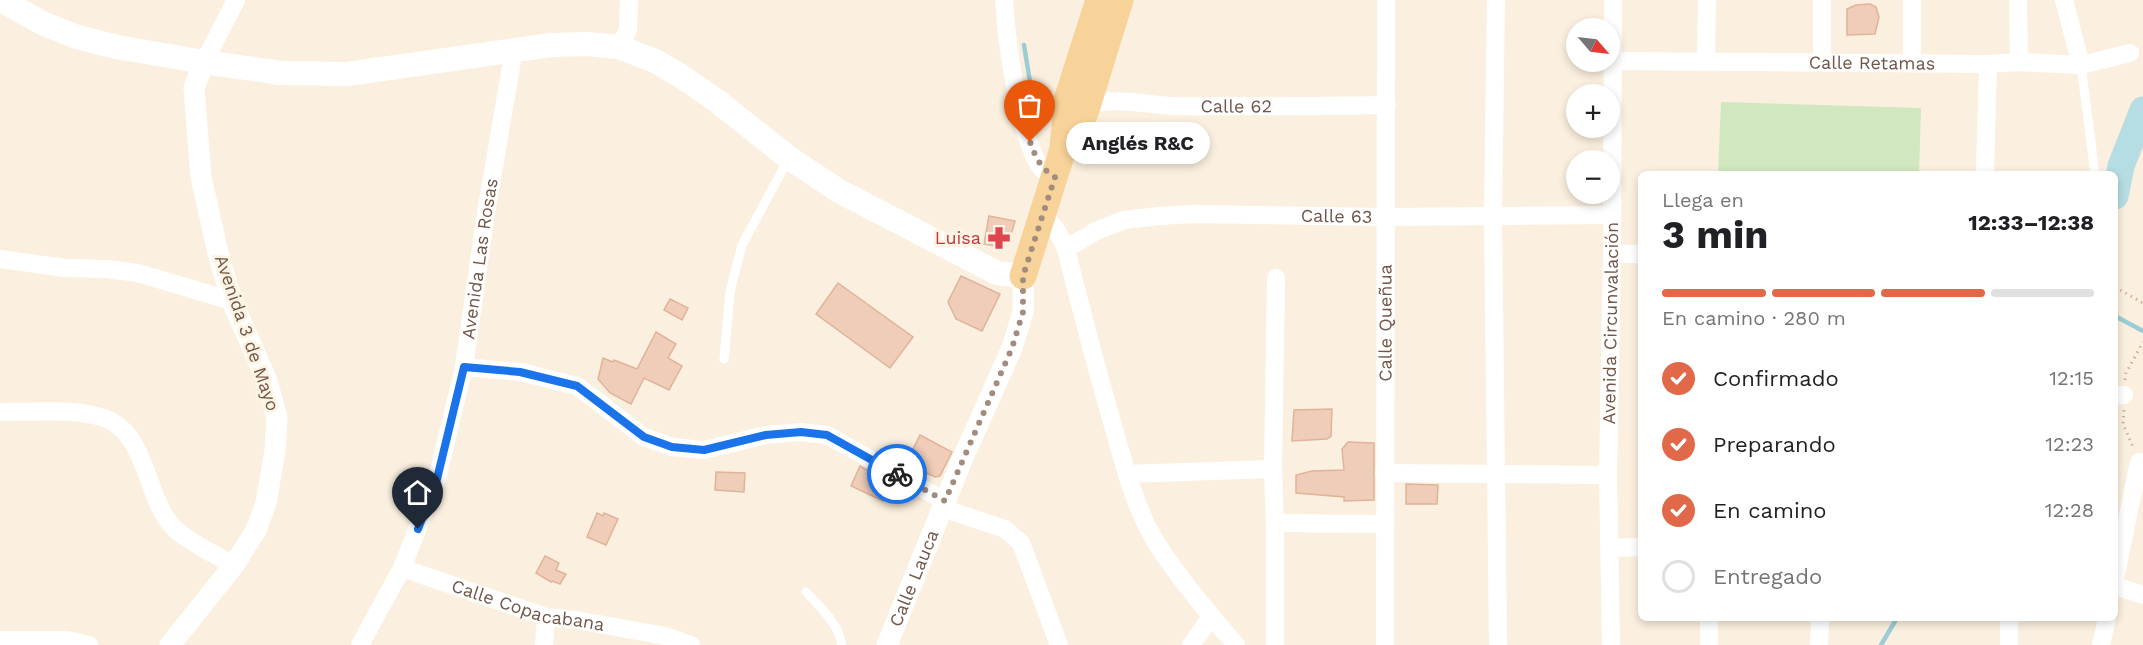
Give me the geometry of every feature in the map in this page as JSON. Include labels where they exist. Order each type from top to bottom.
[{"type":"main road","points":[[1,0],[44,24],[77,37],[117,47],[281,73],[347,74],[551,45],[587,44],[619,47],[655,61],[681,76],[717,101],[789,158],[839,191],[997,273],[1023,276],[1077,103],[1099,0]]},
{"type":"main road","points":[[1077,103],[1120,0]]},
{"type":"street","name":"Avenida 3 de Mayo","points":[[170,645],[234,565],[256,530],[266,503],[275,451],[277,418],[267,381],[232,302],[201,177],[194,88],[204,62],[236,0]]},
{"type":"street","points":[[619,47],[628,30],[629,0]]},
{"type":"street","points":[[1004,0],[1014,78],[1025,128],[1039,164],[1043,170],[1055,177]]},
{"type":"street","name":"Calle Queñua","points":[[1385,645],[1386,0]]},
{"type":"street","points":[[1496,0],[1493,216],[1498,645]]},
{"type":"street","name":"Avenida Circunvalación","points":[[1612,0],[1612,18]]},
{"type":"street","points":[[1706,61],[1707,0]]},
{"type":"street","points":[[1822,0],[1822,62]]},
{"type":"street","points":[[1912,0],[1912,63]]},
{"type":"street","points":[[2018,0],[2019,62]]},
{"type":"street","points":[[2064,0],[2081,65]]},
{"type":"street","name":"Avenida Las Rosas","points":[[360,645],[402,568],[437,479],[464,367],[486,213],[514,49]]},
{"type":"street","name":"Calle Retamas","points":[[1620,61],[1988,64],[2019,62],[2081,65],[2130,53]]},
{"type":"street","points":[[1985,171],[1988,64]]},
{"type":"street","name":"Avenida Circunvalación","points":[[1611,645],[1608,475],[1612,254],[1612,72]]},
{"type":"street","name":"Calle 62","points":[[1077,103],[1099,101],[1155,105],[1256,107],[1387,105]]},
{"type":"street","name":"Calle 63","points":[[1066,249],[1096,231],[1124,220],[1159,216],[1192,214],[1385,217],[1612,215]]},
{"type":"street","points":[[1043,217],[1050,221],[1059,233],[1066,249],[1095,365],[1127,474],[1156,543],[1211,617],[1236,645]]},
{"type":"street","points":[[1612,254],[1638,254]]},
{"type":"street","points":[[0,259],[65,268],[107,269],[138,273],[232,302]]},
{"type":"street","name":"Calle Lauca","points":[[887,645],[943,505],[1012,348],[1023,312],[1023,276]]},
{"type":"street","points":[[1275,645],[1273,469],[1276,278]]},
{"type":"street","points":[[464,367],[520,372],[577,386],[644,437],[672,447],[704,450],[766,435],[801,432],[827,435],[943,505],[1005,529],[1021,543],[1059,645]]},
{"type":"street","points":[[0,412],[73,413],[101,417],[117,424],[131,437],[159,504],[175,529],[234,565]]},
{"type":"street","points":[[2118,546],[2141,463]]},
{"type":"street","points":[[1127,474],[1273,469]]},
{"type":"street","points":[[1384,473],[1608,475]]},
{"type":"street","points":[[1275,523],[1384,524]]},
{"type":"street","points":[[1610,548],[1638,547]]},
{"type":"street","name":"Calle Copacabana","points":[[402,568],[546,617],[576,620],[664,636],[691,645]]},
{"type":"street","points":[[2118,587],[2143,596]]},
{"type":"street","points":[[544,645],[546,617]]},
{"type":"street","points":[[1191,645],[1211,617]]},
{"type":"street","points":[[1709,621],[1709,645]]},
{"type":"street","points":[[1819,645],[1820,621]]},
{"type":"street","points":[[2008,621],[2009,645]]},
{"type":"street","points":[[2101,645],[2106,621]]},
{"type":"street","points":[[0,640],[67,640],[89,645]]},
{"type":"lane","points":[[2081,65],[2095,171]]},
{"type":"lane","points":[[724,359],[730,292],[742,245],[789,158]]},
{"type":"lane","points":[[806,592],[828,615],[840,634],[842,645]]},
{"type":"path","points":[[2118,289],[2143,303]]},
{"type":"path","points":[[2136,354],[2143,342]]},
{"type":"green space","points":[[1721,102],[1921,108],[1919,171],[1718,171]]},
{"type":"building","points":[[1870,4],[1876,7],[1879,17],[1875,34],[1847,35],[1847,9],[1856,5]]},
{"type":"building","points":[[989,216],[1015,221],[1009,242],[996,246],[984,244]]},
{"type":"building","points":[[961,276],[1000,294],[982,331],[956,319],[948,302]]},
{"type":"building","points":[[838,283],[913,337],[890,368],[816,314]]},
{"type":"building","points":[[670,299],[688,308],[682,320],[664,310]]},
{"type":"building","points":[[656,332],[676,344],[668,358],[682,366],[669,390],[644,378],[631,404],[610,393],[598,379],[603,358],[637,369]]},
{"type":"building","points":[[1332,409],[1331,436],[1327,439],[1292,441],[1294,410]]},
{"type":"building","points":[[920,435],[952,452],[940,476],[935,477],[906,463]]},
{"type":"building","points":[[1348,442],[1374,443],[1374,500],[1344,501],[1344,497],[1296,493],[1296,475],[1312,471],[1344,470],[1342,449]]},
{"type":"building","points":[[860,466],[891,484],[883,501],[851,486]]},
{"type":"building","points":[[716,472],[745,473],[744,492],[715,490]]},
{"type":"building","points":[[1406,484],[1438,485],[1437,504],[1406,504]]},
{"type":"building","points":[[597,513],[603,516],[604,513],[618,519],[606,545],[587,537]]},
{"type":"building","points":[[545,556],[559,563],[556,570],[566,574],[560,584],[551,582],[536,573]]},
{"type":"waterway","points":[[1024,45],[1031,88]]},
{"type":"waterway","points":[[2118,181],[2121,166],[2143,110]]},
{"type":"waterway","points":[[2118,318],[2143,331]]},
{"type":"waterway","points":[[1881,645],[1895,621]]},
{"type":"way so far","points":[[897,474],[945,501],[1012,348],[1023,312],[1023,276],[1055,177],[1043,170],[1030,142]]},
{"type":"place","name":"Anglés R&C","points":[[1030,142]]},
{"type":"place","name":"Luisa","points":[[999,238]]},
{"type":"route","points":[[418,529],[437,479],[464,367],[520,372],[577,386],[644,437],[672,447],[704,450],[766,435],[801,432],[827,435],[897,474]]}]
